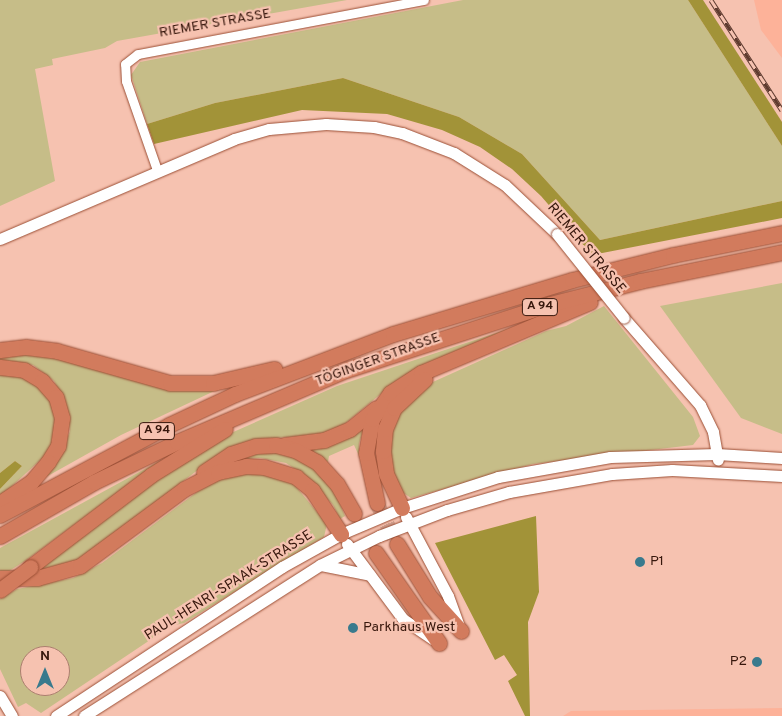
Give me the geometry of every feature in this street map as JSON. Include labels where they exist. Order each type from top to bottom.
[{"type":"highway","name":"TÖGINGER STRASSE","points":[[0,514],[169,425],[320,361],[393,334],[572,280],[673,254],[782,233]]},
{"type":"highway","name":"TÖGINGER STRASSE","points":[[0,536],[94,482],[252,408],[442,337],[640,281],[782,252]]},
{"type":"highway","points":[[0,578],[37,578],[80,566],[231,454],[256,446],[324,440],[350,429],[378,408],[398,386],[440,365],[640,281]]},
{"type":"highway","points":[[0,350],[26,347],[57,351],[170,382],[213,383],[320,361]]},
{"type":"highway","points":[[402,508],[386,473],[383,451],[385,430],[394,408],[440,365]]},
{"type":"highway","points":[[0,367],[24,370],[42,381],[56,397],[62,418],[58,446],[48,462],[30,482],[0,503]]},
{"type":"highway","points":[[0,590],[150,476],[226,428],[252,408]]},
{"type":"highway","points":[[377,503],[366,453],[372,419],[378,408]]},
{"type":"highway","points":[[276,445],[295,450],[317,462],[337,484],[354,513]]},
{"type":"highway","points":[[184,489],[233,468],[264,467],[283,472],[296,477],[312,490],[341,534]]},
{"type":"highway","points":[[397,544],[430,597],[460,631]]},
{"type":"highway","points":[[376,553],[439,643]]},
{"type":"main road","name":"RIEMER STRASSE","points":[[0,239],[157,170],[234,139],[269,129],[326,124],[374,127],[428,142],[481,167],[529,206],[558,234],[624,318],[700,405],[712,426],[720,471]]},
{"type":"main road","name":"PAUL-HENRI-SPAAK-STRASSE","points":[[56,716],[282,567],[341,534],[402,508],[498,477],[577,462],[640,455],[717,454],[782,458]]},
{"type":"main road","points":[[84,716],[320,565],[409,523],[485,498],[581,478],[642,471],[720,471],[782,476]]},
{"type":"main road","points":[[402,508],[448,596],[460,631]]},
{"type":"main road","points":[[341,534],[403,619],[439,643]]},
{"type":"main road","points":[[320,565],[340,566],[370,575]]},
{"type":"main road","points":[[228,603],[237,618]]},
{"type":"main road","points":[[0,696],[12,716]]},
{"type":"street","name":"RIEMER STRASSE","points":[[157,170],[126,81],[125,64],[138,54],[424,0]]},
{"type":"shaded area","points":[[0,0],[347,0],[117,41],[105,48],[52,59],[53,65],[35,69],[55,181],[0,206]]},
{"type":"shaded area","points":[[463,0],[688,0],[782,146],[782,201],[600,240],[522,154],[459,117],[343,78],[215,103],[147,124],[131,75],[140,62]]},
{"type":"shaded area","points":[[688,0],[703,0],[782,122],[782,146]]},
{"type":"shaded area","points":[[754,0],[782,0],[782,58],[761,30]]},
{"type":"shaded area","points":[[343,78],[459,117],[522,154],[600,240],[782,201],[782,218],[592,255],[541,196],[512,169],[480,147],[442,130],[387,114],[302,110],[154,144],[147,124],[215,103]]},
{"type":"shaded area","points":[[782,283],[782,434],[741,418],[660,306]]},
{"type":"shaded area","points":[[604,306],[693,417],[700,436],[693,445],[533,464],[411,498],[402,492],[394,477],[389,451],[390,437],[402,409],[424,386],[546,331],[566,326]]},
{"type":"shaded area","points":[[514,327],[400,378],[342,426],[323,435],[259,439],[212,459],[81,560],[63,567],[38,570],[131,497],[213,441],[337,386]]},
{"type":"shaded area","points":[[34,354],[225,386],[121,435],[46,477],[58,461],[70,431],[67,408],[54,381],[33,365],[0,361],[0,357]]},
{"type":"shaded area","points":[[13,371],[36,381],[49,395],[58,432],[48,453],[0,497],[0,489],[22,466],[15,461],[0,473],[0,373]]},
{"type":"shaded area","points":[[366,422],[359,444],[359,456],[354,445],[329,456],[328,462],[305,447]]},
{"type":"shaded area","points":[[277,451],[308,463],[335,492],[345,516],[340,519],[333,505],[307,477],[286,463],[260,458],[235,460],[250,453]]},
{"type":"shaded area","points":[[163,459],[25,561],[6,573],[0,572],[0,548]]},
{"type":"shaded area","points":[[15,461],[22,466],[0,489],[0,473]]},
{"type":"shaded area","points":[[260,471],[293,483],[327,524],[324,537],[184,623],[171,626],[70,694],[70,646],[20,646],[20,696],[66,696],[41,713],[26,703],[18,707],[0,669],[0,599],[17,589],[73,578],[102,563],[197,492],[229,474]]},
{"type":"shaded area","points":[[536,516],[539,592],[528,622],[530,716],[525,716],[508,681],[517,675],[504,655],[495,660],[435,543]]},
{"type":"shaded area","points":[[782,708],[782,716],[563,716],[571,711]]},
{"type":"tunnel","points":[[377,503],[397,544]]},
{"type":"railway","points":[[711,0],[782,110]]},
{"type":"place","name":"P1","points":[[640,562]]},
{"type":"place","name":"Parkhaus West","points":[[353,628]]},
{"type":"place","name":"P2","points":[[757,662]]}]
